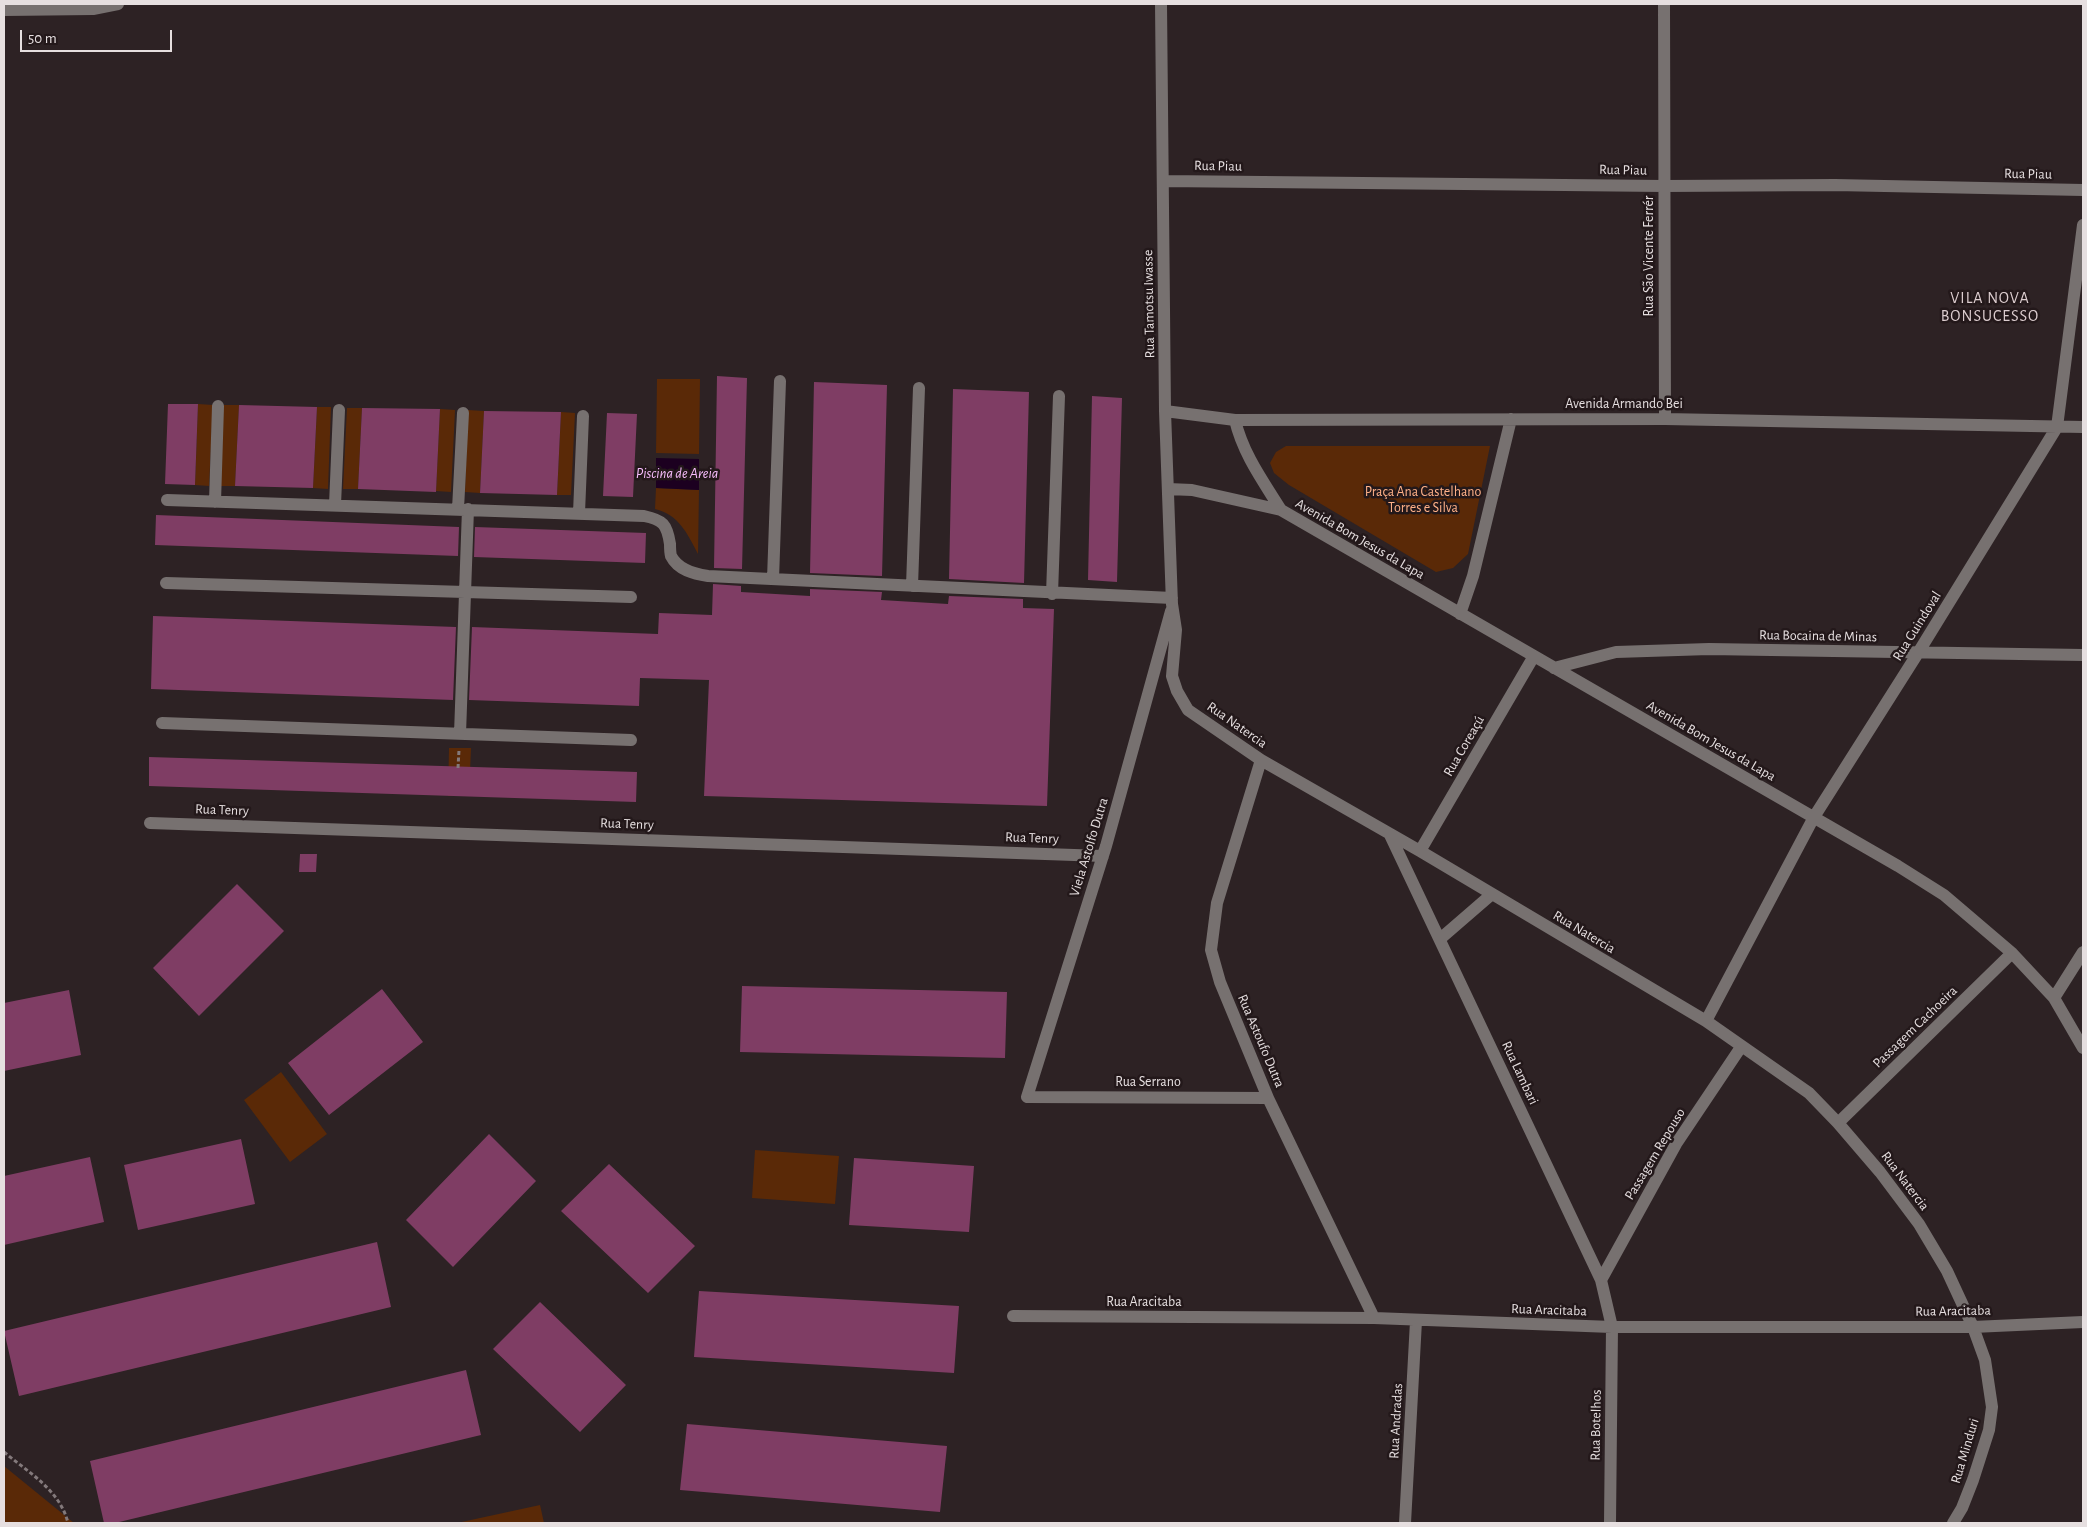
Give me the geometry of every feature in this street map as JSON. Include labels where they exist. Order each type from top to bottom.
[{"type":"street","points":[[4,10],[93,9],[118,4]]},
{"type":"street","name":"Rua Tamotsu Iwasse","points":[[1161,4],[1165,411],[1172,601]]},
{"type":"street","name":"Rua São Vicente Ferrér","points":[[1664,4],[1664,419]]},
{"type":"street","name":"Rua Piau","points":[[1162,181],[1664,186],[1835,184],[2083,190]]},
{"type":"street","name":"Rua Guindoval","points":[[1706,1021],[1814,817],[1918,653],[2057,427],[2083,225]]},
{"type":"street","points":[[773,579],[780,381]]},
{"type":"street","points":[[912,586],[919,388]]},
{"type":"street","points":[[1052,594],[1059,396]]},
{"type":"street","points":[[215,502],[218,406]]},
{"type":"street","points":[[335,505],[338,410]]},
{"type":"street","name":"Avenida Armando Bei","points":[[1165,411],[1235,420],[1664,419],[2083,427]]},
{"type":"street","points":[[460,734],[466,592],[463,509],[463,413]]},
{"type":"street","points":[[580,513],[583,416]]},
{"type":"street","points":[[1460,614],[1473,576],[1512,419]]},
{"type":"street","name":"Avenida Bom Jesus da Lapa","points":[[1235,420],[1240,440],[1247,455],[1281,510]]},
{"type":"street","name":"Avenida Bom Jesus da Lapa","points":[[1168,489],[1192,490],[1281,510],[1814,817],[1944,896],[2012,953],[2054,998],[2083,1048]]},
{"type":"street","points":[[167,500],[644,516],[658,519],[668,529],[671,555],[680,566],[694,574],[1172,601]]},
{"type":"street","points":[[166,583],[630,598]]},
{"type":"street","name":"Rua Natercia","points":[[1172,601],[1176,630],[1172,676],[1177,691],[1188,710],[1261,760],[1420,851],[1706,1021],[1809,1093],[1838,1123],[1880,1172],[1919,1224],[1948,1271],[1973,1327]]},
{"type":"street","name":"Viela Astolfo Dutra","points":[[1027,1097],[1103,856],[1172,601]]},
{"type":"street","name":"Rua Bocaina de Minas","points":[[1554,668],[1616,652],[1658,650],[1709,649],[2083,655]]},
{"type":"street","name":"Rua Coreaçú","points":[[1420,851],[1534,656]]},
{"type":"street","points":[[162,723],[631,740]]},
{"type":"street","name":"Rua Astoufo Dutra","points":[[1261,760],[1217,903],[1211,950],[1220,982],[1268,1098],[1374,1318]]},
{"type":"street","name":"Rua Tenry","points":[[150,823],[1103,856]]},
{"type":"street","name":"Rua Lambari","points":[[1390,835],[1601,1280],[1612,1327]]},
{"type":"street","points":[[1440,939],[1492,894]]},
{"type":"street","points":[[2054,998],[2083,952]]},
{"type":"street","name":"Passagem Cachoeira","points":[[1838,1123],[2012,953]]},
{"type":"street","name":"Passagem Repouso","points":[[1601,1280],[1676,1144],[1741,1047]]},
{"type":"street","name":"Rua Serrano","points":[[1027,1097],[1268,1098]]},
{"type":"street","name":"Rua Aracitaba","points":[[1014,1316],[1374,1318],[1612,1327],[1973,1327],[2083,1322]]},
{"type":"street","name":"Rua Andradas","points":[[1405,1523],[1416,1321]]},
{"type":"street","name":"Rua Botelhos","points":[[1610,1523],[1612,1327]]},
{"type":"street","name":"Rua Minduri","points":[[1953,1523],[1962,1508],[1974,1480],[1990,1430],[1991,1389],[1973,1327]]},
{"type":"path","points":[[4,1452],[54,1493],[65,1510],[68,1523]]},
{"type":"green space","points":[[657,379],[700,379],[699,454],[656,453]]},
{"type":"green space","points":[[198,404],[213,405],[209,486],[195,485]]},
{"type":"green space","points":[[223,405],[239,405],[235,486],[220,486]]},
{"type":"green space","points":[[317,407],[331,407],[328,489],[313,488]]},
{"type":"green space","points":[[347,408],[362,408],[358,489],[343,489]]},
{"type":"green space","points":[[440,409],[455,410],[451,492],[436,491]]},
{"type":"green space","points":[[468,410],[484,411],[480,493],[465,492]]},
{"type":"green space","points":[[561,412],[575,413],[571,495],[557,495]]},
{"type":"green space","name":"Praça Ana Castelhano Torres e Silva","points":[[1286,446],[1490,446],[1468,554],[1453,568],[1436,572],[1289,485],[1274,473],[1270,463],[1276,452]]},
{"type":"green space","points":[[656,488],[699,490],[698,554],[686,532],[676,520],[655,509]]},
{"type":"green space","points":[[449,748],[471,748],[469,796],[448,796]]},
{"type":"green space","points":[[281,1072],[327,1134],[290,1162],[244,1100]]},
{"type":"green space","points":[[755,1150],[839,1156],[835,1204],[752,1198]]},
{"type":"green space","points":[[4,1466],[74,1523],[4,1523]]},
{"type":"green space","points":[[540,1505],[544,1523],[457,1523]]},
{"type":"water","name":"Piscina de Areia","points":[[656,458],[699,459],[699,490],[656,488]]},
{"type":"building","points":[[717,376],[747,378],[742,569],[714,568]]},
{"type":"building","points":[[814,382],[887,385],[882,576],[810,573]]},
{"type":"building","points":[[953,389],[1029,392],[1024,583],[949,579]]},
{"type":"building","points":[[1092,396],[1122,398],[1117,582],[1088,580]]},
{"type":"building","points":[[168,404],[198,404],[195,485],[165,484]]},
{"type":"building","points":[[239,405],[317,407],[313,488],[235,486]]},
{"type":"building","points":[[362,408],[440,409],[436,492],[358,489]]},
{"type":"building","points":[[484,411],[561,412],[557,495],[480,493]]},
{"type":"building","points":[[607,413],[637,414],[633,497],[603,496]]},
{"type":"building","points":[[156,515],[459,527],[458,556],[155,545]]},
{"type":"building","points":[[475,527],[646,533],[645,563],[474,557]]},
{"type":"building","points":[[713,584],[741,586],[741,592],[810,596],[810,589],[882,592],[881,600],[948,604],[949,596],[1023,599],[1023,608],[1054,609],[1047,806],[704,796],[709,680],[640,678],[639,706],[469,700],[472,627],[658,634],[659,613],[712,615]]},
{"type":"building","points":[[153,616],[456,627],[453,700],[151,689]]},
{"type":"building","points":[[149,757],[637,772],[636,802],[149,786]]},
{"type":"building","points":[[300,854],[317,854],[316,872],[299,872]]},
{"type":"building","points":[[237,884],[284,931],[199,1016],[153,968]]},
{"type":"building","points":[[742,986],[1007,992],[1005,1058],[740,1052]]},
{"type":"building","points":[[382,989],[423,1042],[329,1115],[288,1063]]},
{"type":"building","points":[[69,990],[81,1055],[4,1071],[4,1003]]},
{"type":"building","points":[[489,1134],[536,1181],[453,1267],[406,1220]]},
{"type":"building","points":[[241,1139],[255,1204],[138,1230],[124,1165]]},
{"type":"building","points":[[90,1157],[104,1222],[4,1245],[4,1176]]},
{"type":"building","points":[[854,1158],[974,1166],[969,1232],[849,1225]]},
{"type":"building","points":[[609,1164],[695,1246],[648,1293],[561,1211]]},
{"type":"building","points":[[377,1242],[391,1307],[19,1396],[4,1331]]},
{"type":"building","points":[[699,1291],[959,1306],[954,1373],[694,1357]]},
{"type":"building","points":[[540,1302],[626,1385],[580,1432],[493,1349]]},
{"type":"building","points":[[466,1370],[481,1435],[115,1523],[104,1523],[90,1461]]},
{"type":"building","points":[[687,1424],[947,1446],[940,1512],[680,1490]]},
{"type":"district","name":"VILA NOVA BONSUCESSO","points":[[1990,307]]}]
